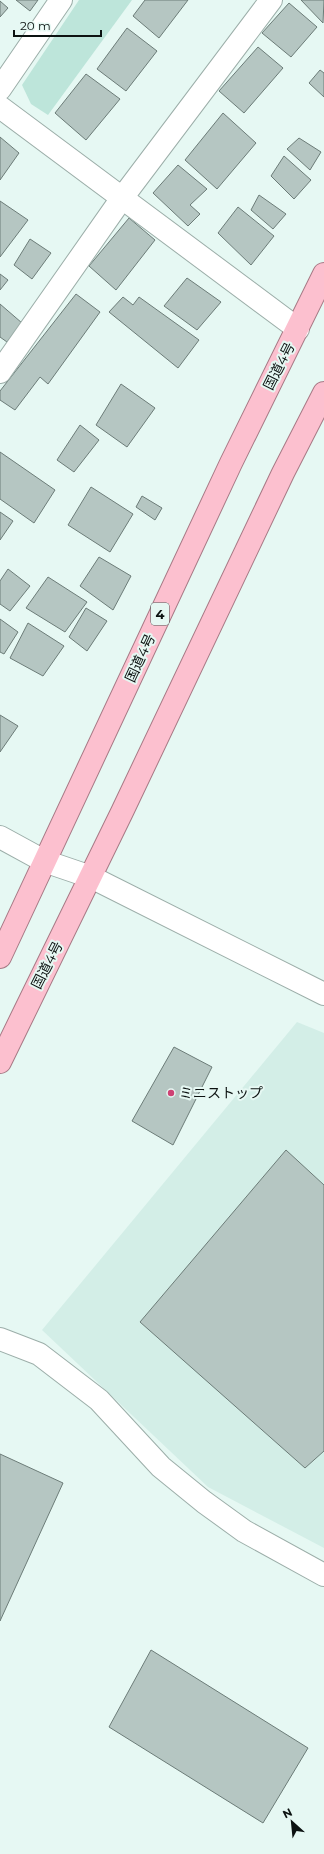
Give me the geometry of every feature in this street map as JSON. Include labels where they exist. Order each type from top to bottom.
[{"type":"highway","name":"国道4号","points":[[0,957],[231,463],[324,274]]},
{"type":"highway","name":"国道4号","points":[[0,1062],[91,877],[283,473],[324,393]]},
{"type":"street","points":[[0,89],[61,0]]},
{"type":"street","points":[[0,372],[122,198],[271,0]]},
{"type":"street","points":[[0,107],[298,329]]},
{"type":"street","points":[[0,838],[44,861],[91,877],[324,994]]},
{"type":"street","points":[[0,1339],[39,1354],[99,1400],[161,1467],[204,1502],[244,1531],[324,1575]]},
{"type":"shaded area","points":[[79,0],[132,0],[48,115],[31,104],[22,85]]},
{"type":"shaded area","points":[[297,1022],[324,1033],[324,1548],[208,1487],[42,1330]]},
{"type":"building","points":[[16,0],[38,0],[30,11]]},
{"type":"building","points":[[145,0],[188,0],[159,38],[133,16]]},
{"type":"building","points":[[301,0],[324,0],[323,23]]},
{"type":"building","points":[[0,1],[8,8],[0,17]]},
{"type":"building","points":[[289,3],[317,27],[291,57],[262,33]]},
{"type":"building","points":[[127,28],[157,51],[126,91],[97,69]]},
{"type":"building","points":[[258,47],[283,68],[244,113],[219,91]]},
{"type":"building","points":[[320,70],[324,73],[324,97],[309,83]]},
{"type":"building","points":[[86,74],[120,99],[86,140],[55,113]]},
{"type":"building","points":[[223,113],[256,143],[217,189],[185,160]]},
{"type":"building","points":[[0,137],[19,153],[0,180]]},
{"type":"building","points":[[299,138],[321,152],[310,170],[287,149]]},
{"type":"building","points":[[284,156],[311,180],[294,199],[271,176]]},
{"type":"building","points":[[178,165],[207,189],[190,205],[200,214],[188,226],[153,193]]},
{"type":"building","points":[[259,195],[286,214],[273,229],[251,210]]},
{"type":"building","points":[[0,201],[28,220],[0,257]]},
{"type":"building","points":[[238,207],[274,236],[251,265],[218,233]]},
{"type":"building","points":[[129,218],[155,240],[116,290],[89,266]]},
{"type":"building","points":[[30,239],[51,253],[32,279],[14,265]]},
{"type":"building","points":[[0,274],[8,280],[0,290]]},
{"type":"building","points":[[187,278],[221,302],[197,330],[164,306]]},
{"type":"building","points":[[76,294],[100,312],[48,384],[40,377],[15,410],[0,400],[0,391]]},
{"type":"building","points":[[123,297],[133,305],[139,297],[199,340],[178,368],[109,312]]},
{"type":"building","points":[[0,304],[22,323],[7,342],[0,337]]},
{"type":"building","points":[[121,384],[155,408],[127,447],[96,425]]},
{"type":"building","points":[[80,425],[99,440],[74,472],[57,460]]},
{"type":"building","points":[[0,452],[55,490],[34,523],[0,499]]},
{"type":"building","points":[[91,487],[133,514],[110,552],[68,525]]},
{"type":"building","points":[[142,496],[162,508],[155,520],[136,507]]},
{"type":"building","points":[[0,512],[13,521],[0,540]]},
{"type":"building","points":[[99,557],[131,576],[113,610],[80,586]]},
{"type":"building","points":[[8,569],[30,586],[10,611],[0,604],[0,581]]},
{"type":"building","points":[[48,577],[87,602],[65,632],[26,608]]},
{"type":"building","points":[[86,608],[107,621],[87,651],[69,637]]},
{"type":"building","points":[[0,619],[18,632],[4,654],[0,652]]},
{"type":"building","points":[[28,623],[64,646],[43,676],[10,658]]},
{"type":"building","points":[[0,715],[18,726],[0,752]]},
{"type":"building","points":[[174,1047],[212,1067],[173,1145],[132,1121]]},
{"type":"building","points":[[286,1150],[324,1185],[324,1451],[305,1468],[140,1322]]},
{"type":"building","points":[[0,1454],[63,1483],[0,1621]]},
{"type":"building","points":[[151,1650],[308,1748],[263,1823],[109,1727]]},
{"type":"place","name":"ミニストップ","points":[[171,1093]]}]
